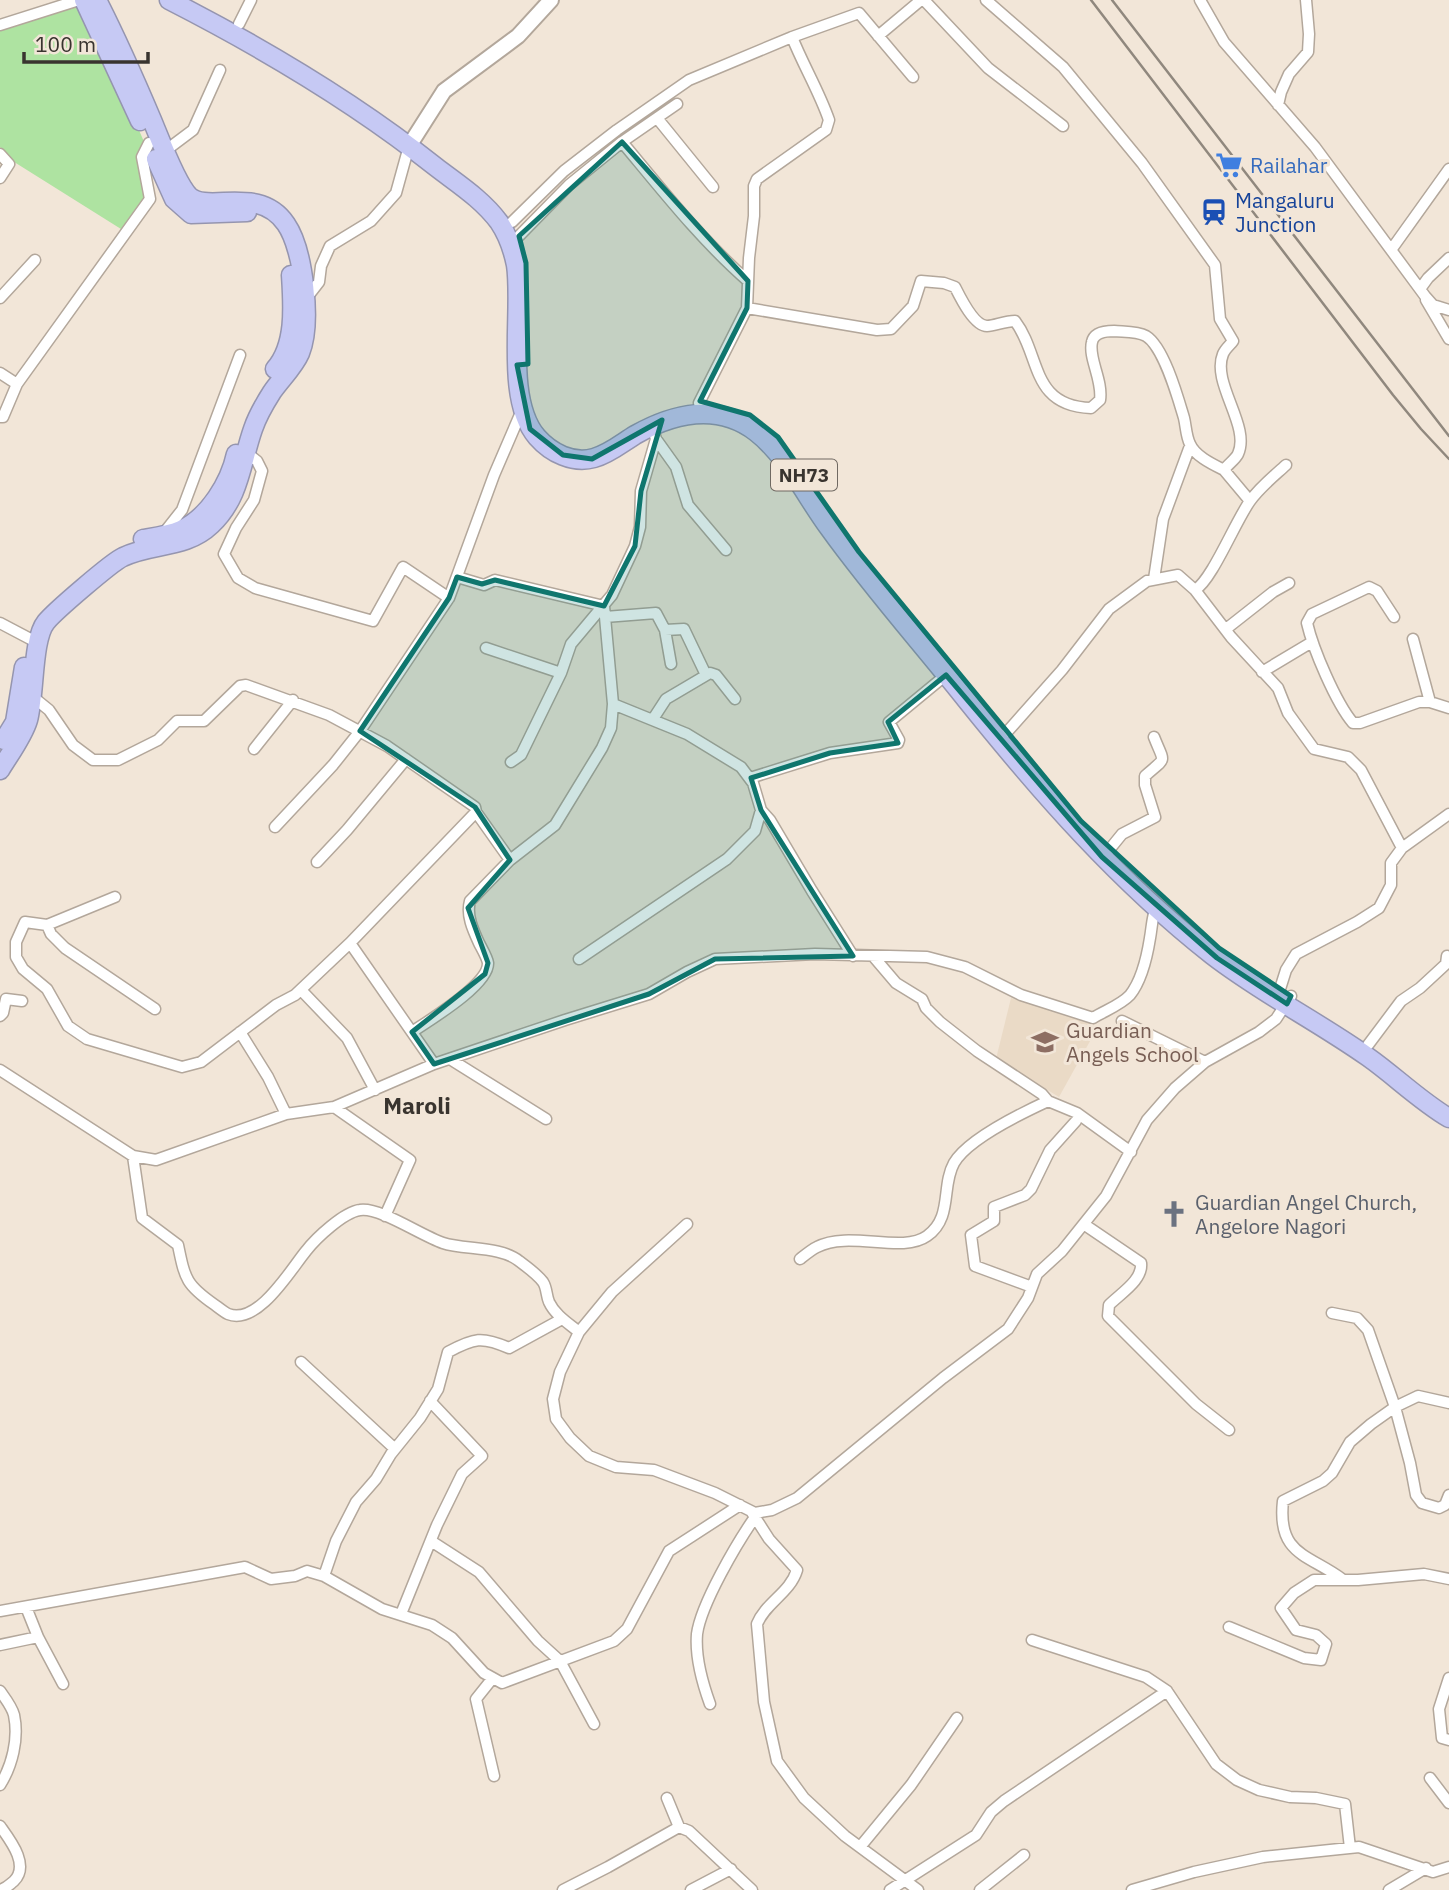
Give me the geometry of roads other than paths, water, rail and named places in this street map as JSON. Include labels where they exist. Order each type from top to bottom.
[{"type":"highway","points":[[0,770],[27,723],[33,697],[33,641],[48,619],[121,557],[178,544],[210,526],[221,513],[239,482],[253,429],[272,391],[300,352],[305,316],[300,258],[285,223],[271,209],[258,204],[199,202],[189,196],[157,147],[81,0]]},
{"type":"highway","name":"NH73","points":[[169,0],[286,63],[412,141],[480,201],[504,230],[516,264],[523,408],[530,429],[538,439],[550,449],[576,459],[592,458],[654,433],[679,416],[713,414],[729,417],[760,434],[776,451],[831,531],[946,675],[1051,802],[1102,857],[1217,958],[1368,1045],[1449,1106]]},
{"type":"highway","name":"NH73","points":[[192,0],[292,54],[486,193],[515,229],[526,263],[522,364],[534,412],[555,440],[577,449],[590,448],[648,416],[676,405],[699,403],[732,407],[750,415],[778,437],[836,522],[1053,790],[1109,850],[1219,948],[1449,1118]]},
{"type":"highway","points":[[0,746],[15,722],[37,618],[55,597],[126,543],[181,530],[213,504],[233,467],[241,428],[271,374],[284,359],[289,341],[292,299],[290,258],[276,230],[266,219],[253,213],[237,211],[214,215],[191,214],[174,199],[103,4]]},
{"type":"street","points":[[0,25],[81,0]]},
{"type":"street","points":[[239,24],[251,0]]},
{"type":"street","points":[[304,300],[319,282],[321,266],[330,246],[370,221],[396,193],[412,141],[444,91],[518,36],[551,0]]},
{"type":"street","points":[[878,36],[922,0],[988,68],[1063,126]]},
{"type":"street","points":[[986,0],[1063,67],[1142,163],[1215,265],[1220,320],[1233,341],[1223,353],[1222,367],[1231,410],[1241,430],[1237,457],[1224,470]]},
{"type":"street","points":[[1200,0],[1224,42],[1323,157],[1422,293],[1433,305],[1449,310]]},
{"type":"street","points":[[1278,105],[1289,74],[1308,52],[1306,0]]},
{"type":"street","points":[[515,229],[564,171],[689,80],[792,37],[859,13],[913,77]]},
{"type":"street","points":[[699,403],[747,308],[754,186],[757,179],[826,130],[829,120],[792,37]]},
{"type":"street","points":[[0,417],[3,417],[17,384],[150,199],[142,157],[193,130],[220,71]]},
{"type":"street","points":[[515,229],[622,142],[677,104]]},
{"type":"street","points":[[657,118],[713,187]]},
{"type":"street","points":[[622,142],[677,208],[727,263],[748,281]]},
{"type":"street","points":[[0,154],[9,164],[0,178]]},
{"type":"street","points":[[1391,250],[1449,169]]},
{"type":"street","points":[[1449,258],[1428,278],[1422,293],[1449,340]]},
{"type":"street","points":[[0,298],[35,260]]},
{"type":"street","points":[[747,308],[877,330],[891,330],[913,306],[921,281],[944,283],[955,287],[973,318],[981,324],[986,326],[1015,321],[1022,330],[1036,372],[1060,401],[1074,407],[1091,408],[1100,400],[1102,388],[1094,364],[1092,342],[1097,335],[1106,331],[1138,333],[1148,337],[1167,368],[1185,420],[1190,446],[1163,519],[1154,579]]},
{"type":"street","points":[[163,534],[182,510],[240,355]]},
{"type":"street","points":[[0,373],[17,384]]},
{"type":"street","points":[[275,827],[333,765],[360,731],[449,598],[494,475],[523,408]]},
{"type":"street","points":[[654,433],[676,467],[688,505],[726,550]]},
{"type":"street","points":[[511,762],[521,755],[561,673],[571,644],[605,612],[635,546],[640,527],[641,491],[654,433]]},
{"type":"street","points":[[1190,446],[1224,470],[1250,501]]},
{"type":"street","points":[[247,453],[257,461],[262,471],[254,500],[236,528],[224,554],[238,578],[255,588],[373,621],[403,567],[449,598]]},
{"type":"street","points":[[1195,590],[1203,585],[1211,574],[1227,539],[1250,501],[1286,465]]},
{"type":"street","points":[[1007,732],[1062,670],[1109,609],[1154,579],[1178,575],[1195,590],[1278,688],[1288,713],[1314,749],[1348,757],[1361,770],[1402,848]]},
{"type":"street","points":[[457,577],[484,585],[495,580],[605,612],[656,613],[665,630],[671,664]]},
{"type":"street","points":[[1227,629],[1273,592],[1289,583]]},
{"type":"street","points":[[1394,617],[1374,587],[1369,587],[1312,614],[1307,623],[1312,642],[1347,715],[1353,723],[1360,723],[1419,702],[1430,702],[1449,708]]},
{"type":"street","points":[[412,1032],[465,995],[485,974],[488,963],[472,929],[468,908],[470,901],[510,860],[555,825],[602,748],[611,728],[613,704],[605,612]]},
{"type":"street","points":[[0,623],[33,641]]},
{"type":"street","points":[[665,630],[684,629],[706,675]]},
{"type":"street","points":[[1413,639],[1430,702]]},
{"type":"street","points":[[1262,672],[1312,642]]},
{"type":"street","points":[[486,648],[561,673]]},
{"type":"street","points":[[653,719],[666,699],[706,675],[716,675],[736,699]]},
{"type":"street","points":[[750,778],[830,752],[898,743],[899,740],[889,722],[946,675]]},
{"type":"street","points":[[33,697],[49,710],[73,745],[93,760],[118,761],[158,740],[177,721],[204,721],[240,686],[246,685],[293,701],[360,731],[475,807],[510,860]]},
{"type":"street","points":[[254,749],[293,701]]},
{"type":"street","points":[[579,959],[727,859],[755,831],[761,810],[750,778],[741,766],[718,750],[653,719],[613,704]]},
{"type":"street","points":[[1109,850],[1122,834],[1155,817],[1145,785],[1145,776],[1162,763],[1163,759],[1154,737]]},
{"type":"street","points":[[317,862],[406,760]]},
{"type":"street","points":[[761,810],[771,820],[853,956]]},
{"type":"street","points":[[115,897],[47,925],[25,922],[16,942],[16,957],[23,970],[47,989],[68,1026],[87,1039],[182,1066],[201,1062],[276,1005],[301,990],[477,812]]},
{"type":"street","points":[[710,1704],[699,1669],[699,1624],[727,1561],[753,1514],[772,1510],[797,1498],[943,1378],[1008,1329],[1028,1298],[1037,1274],[1085,1225],[1106,1196],[1147,1119],[1175,1088],[1205,1062],[1259,1032],[1276,1019],[1286,996],[1286,970],[1296,954],[1379,908],[1391,885],[1391,863],[1402,848],[1449,814]]},
{"type":"street","points":[[0,1070],[133,1156],[156,1160],[286,1114],[334,1107],[434,1064],[649,994],[687,972],[715,960],[815,954],[927,957],[965,967],[1021,995],[1093,1018],[1129,996],[1140,977],[1149,945],[1152,915],[1156,907]]},
{"type":"street","points":[[47,925],[51,934],[65,948],[155,1010]]},
{"type":"street","points":[[350,943],[434,1064]]},
{"type":"street","points":[[873,956],[897,983],[922,999],[926,1008],[940,1022],[977,1051],[1042,1094],[1048,1101],[1077,1113],[1130,1152]]},
{"type":"street","points":[[1368,1045],[1401,1001],[1446,964],[1447,956]]},
{"type":"street","points":[[301,990],[346,1038],[375,1090]]},
{"type":"street","points":[[0,1016],[6,999],[22,1001]]},
{"type":"street","points":[[1122,1021],[1205,1062]]},
{"type":"street","points":[[240,1032],[268,1077],[286,1114]]},
{"type":"street","points":[[450,1059],[546,1119]]},
{"type":"street","points":[[800,1259],[819,1245],[846,1240],[908,1243],[925,1238],[940,1224],[954,1163],[978,1140],[1048,1101]]},
{"type":"street","points":[[334,1107],[410,1160],[386,1216]]},
{"type":"street","points":[[1032,1287],[975,1266],[971,1235],[994,1221],[994,1207],[1025,1195],[1031,1189],[1050,1150],[1076,1121]]},
{"type":"street","points":[[133,1156],[142,1218],[178,1245],[185,1279],[197,1292],[229,1315],[241,1315],[258,1306],[287,1278],[306,1250],[348,1214],[373,1209],[446,1244],[464,1245],[516,1258],[542,1281],[548,1300],[562,1319],[579,1332]]},
{"type":"street","points":[[687,1224],[611,1292],[579,1332],[560,1372],[553,1398],[556,1419],[570,1438],[589,1456],[616,1467],[654,1470],[740,1505],[753,1514],[769,1539],[797,1570],[793,1581],[761,1613],[757,1624],[764,1702],[777,1761],[804,1798],[860,1847],[918,1890]]},
{"type":"street","points":[[1085,1225],[1141,1262],[1142,1271],[1109,1305],[1108,1316],[1196,1404],[1229,1430]]},
{"type":"street","points":[[1332,1313],[1357,1318],[1368,1330],[1395,1407],[1416,1495],[1422,1503],[1444,1509],[1449,1495]]},
{"type":"street","points":[[324,1576],[336,1541],[356,1502],[376,1479],[438,1389],[448,1352],[476,1339],[492,1341],[509,1348],[562,1319]]},
{"type":"street","points":[[301,1362],[396,1449]]},
{"type":"street","points":[[1343,1579],[1322,1564],[1300,1556],[1289,1542],[1281,1516],[1283,1501],[1323,1481],[1332,1473],[1350,1443],[1395,1407],[1418,1396],[1449,1403]]},
{"type":"street","points":[[401,1614],[462,1474],[482,1456],[430,1401]]},
{"type":"street","points":[[0,1611],[245,1567],[271,1579],[295,1576],[307,1571],[324,1576],[382,1609],[432,1625],[452,1638],[492,1679],[502,1683],[614,1642],[627,1629],[669,1551],[740,1505]]},
{"type":"street","points":[[431,1541],[479,1572],[538,1641],[560,1661],[594,1724]]},
{"type":"street","points":[[1229,1627],[1304,1658],[1321,1660],[1326,1644],[1316,1635],[1296,1630],[1281,1608],[1294,1593],[1314,1580],[1424,1574],[1449,1579]]},
{"type":"street","points":[[26,1606],[38,1637],[63,1684]]},
{"type":"street","points":[[0,1645],[38,1637]]},
{"type":"street","points":[[1032,1640],[1146,1677],[1167,1691],[1216,1764],[1237,1780],[1259,1790],[1290,1797],[1317,1798],[1345,1804],[1350,1848]]},
{"type":"street","points":[[1449,1678],[1439,1709],[1442,1738],[1449,1740]]},
{"type":"street","points":[[492,1679],[476,1699],[494,1776]]},
{"type":"street","points":[[0,1691],[14,1715],[14,1736],[13,1755],[0,1785]]},
{"type":"street","points":[[890,1890],[976,1835],[991,1812],[1004,1801],[1167,1691]]},
{"type":"street","points":[[860,1847],[911,1786],[957,1718]]},
{"type":"street","points":[[1430,1778],[1449,1803]]},
{"type":"street","points":[[667,1798],[679,1827],[689,1831],[751,1890]]},
{"type":"street","points":[[0,1826],[20,1861],[20,1871],[18,1877],[5,1889],[0,1890]]},
{"type":"street","points":[[562,1890],[679,1827]]},
{"type":"street","points":[[1132,1890],[1194,1872],[1263,1857],[1359,1847],[1437,1872],[1449,1867]]},
{"type":"street","points":[[980,1890],[1024,1854]]},
{"type":"street","points":[[1389,1890],[1426,1868]]},
{"type":"street","points":[[691,1890],[731,1869]]},
{"type":"railway","points":[[1091,0],[1393,395],[1449,459]]},
{"type":"railway","points":[[1112,0],[1449,436]]},
{"type":"place","name":"Railahar","points":[[1229,165]]},
{"type":"place","name":"Mangaluru Junction","points":[[1214,212]]},
{"type":"place","name":"Guardian Angels School","points":[[1045,1042]]},
{"type":"place","name":"Guardian Angel Church, Angelore Nagori","points":[[1174,1214]]},
{"type":"district","name":"Maroli","points":[[417,1105]]}]
